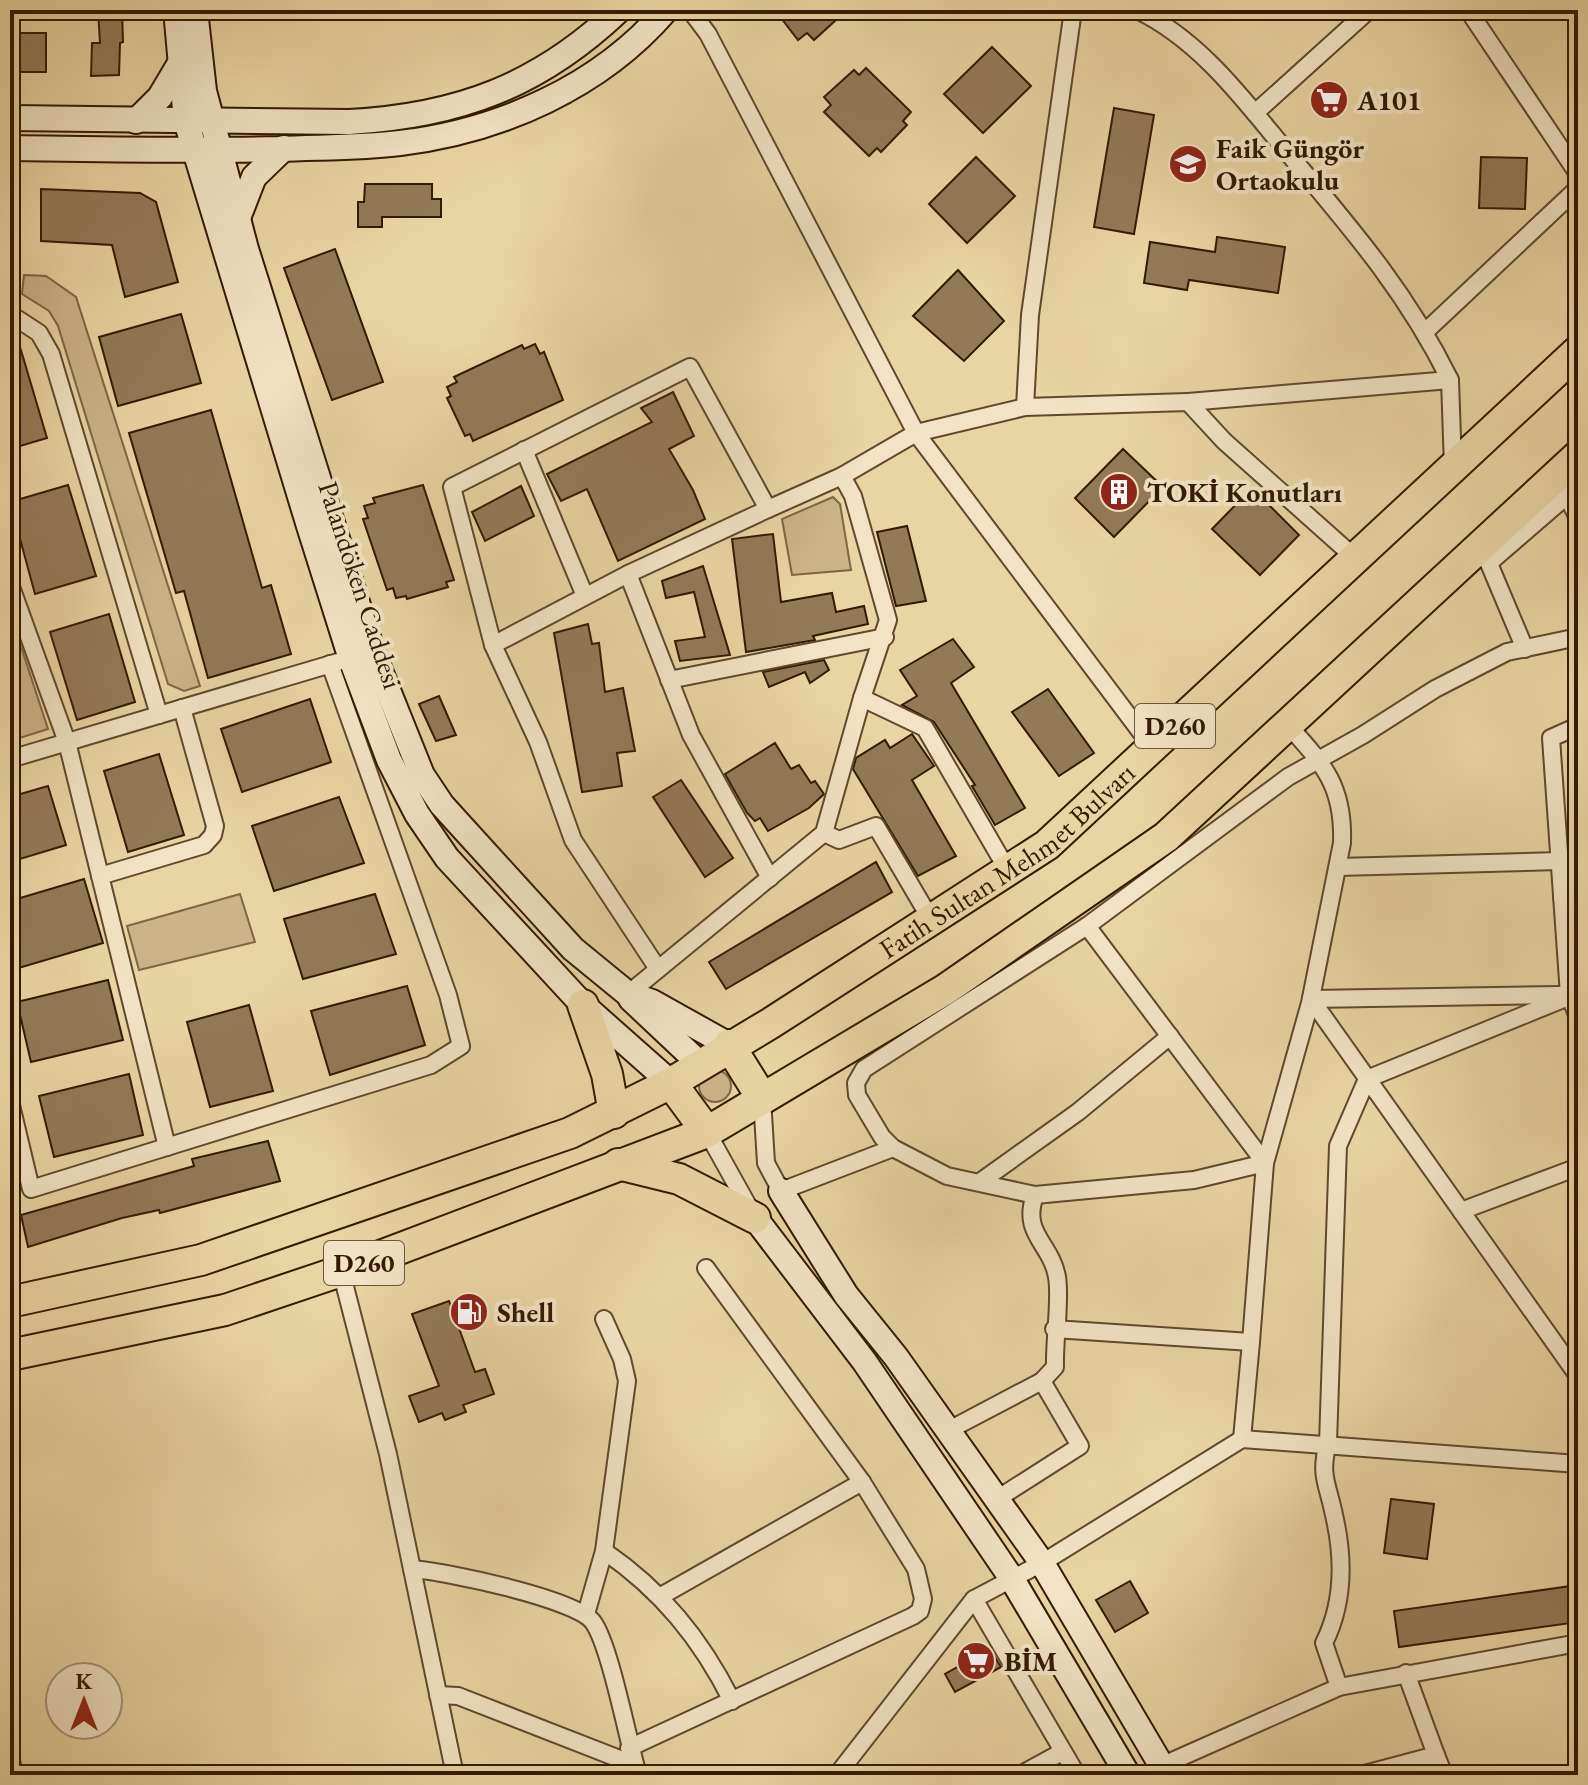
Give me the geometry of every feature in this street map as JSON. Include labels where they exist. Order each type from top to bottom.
[{"type":"highway","name":"Fatih Sultan Mehmet Bulvarı","points":[[729,1045],[771,1023],[1047,845],[1578,351]]},
{"type":"highway","name":"D260","points":[[10,1355],[225,1310],[341,1271],[707,1132],[946,989],[1166,837],[1287,724],[1570,479]]},
{"type":"highway","points":[[583,1005],[607,1074],[614,1113]]},
{"type":"highway","name":"D260","points":[[10,1302],[201,1260],[570,1133],[671,1083],[729,1045]]},
{"type":"highway","points":[[729,1045],[762,1098]]},
{"type":"highway","points":[[671,1083],[707,1132]]},
{"type":"highway","points":[[618,1164],[679,1179],[755,1218]]},
{"type":"street","name":"Palandöken Caddesi","points":[[176,10],[179,65],[199,121],[351,658],[389,760],[431,837],[583,1005],[671,1083]]},
{"type":"street","name":"Palandöken Caddesi","points":[[195,10],[199,121]]},
{"type":"street","points":[[10,118],[349,122],[399,119],[440,111],[524,81],[562,58],[619,10]]},
{"type":"street","points":[[10,148],[207,150],[400,143],[499,120],[594,76],[640,38],[666,10]]},
{"type":"street","points":[[690,10],[708,34],[916,433],[1152,747]]},
{"type":"street","points":[[1025,407],[1030,315],[1073,10]]},
{"type":"street","points":[[1137,10],[1200,52],[1255,113],[1362,241],[1426,331],[1450,380],[1453,467]]},
{"type":"street","points":[[1255,113],[1369,10]]},
{"type":"street","points":[[1468,10],[1578,174]]},
{"type":"street","points":[[136,121],[160,97],[179,65]]},
{"type":"street","points":[[238,218],[254,177],[284,148]]},
{"type":"street","name":"Palandöken Caddesi","points":[[207,150],[238,218],[351,658],[431,790],[573,949],[628,994],[652,1002],[729,1045]]},
{"type":"street","points":[[1426,331],[1578,188]]},
{"type":"street","points":[[10,314],[34,329],[51,354],[159,715]]},
{"type":"street","points":[[658,969],[573,840],[538,742],[493,645],[452,487],[690,367],[768,509]]},
{"type":"street","points":[[493,645],[628,574],[842,476],[916,433],[1025,407],[1188,402],[1450,380]]},
{"type":"street","points":[[1188,402],[1224,441],[1354,557]]},
{"type":"street","points":[[524,450],[585,596]]},
{"type":"street","points":[[628,994],[824,833],[862,698],[885,637],[888,620],[853,496],[842,476]]},
{"type":"street","points":[[1570,479],[1578,518]]},
{"type":"street","points":[[1485,554],[1525,649]]},
{"type":"street","points":[[628,574],[691,735],[770,878]]},
{"type":"street","points":[[10,584],[67,742],[167,1147]]},
{"type":"street","points":[[669,680],[885,637]]},
{"type":"street","points":[[1265,1163],[1194,1180],[1035,1195],[947,1176],[893,1148],[857,1095],[856,1083],[860,1072],[1087,926],[1288,777],[1435,689],[1507,652],[1578,637]]},
{"type":"street","points":[[10,759],[351,658],[461,1046],[431,1065],[31,1189],[10,1101]]},
{"type":"street","points":[[862,698],[925,728],[1007,869]]},
{"type":"street","points":[[100,876],[204,845],[213,835],[215,826],[182,708]]},
{"type":"street","points":[[1242,1439],[1265,1163],[1311,999],[1338,867],[1341,812],[1335,785],[1320,760],[1287,724]]},
{"type":"street","points":[[1578,726],[1551,738],[1562,897],[1578,1017]]},
{"type":"street","points":[[824,833],[839,840],[876,826],[930,918]]},
{"type":"street","points":[[1338,867],[1559,861]]},
{"type":"street","points":[[1562,897],[1578,890]]},
{"type":"street","points":[[1087,926],[1265,1163]]},
{"type":"street","points":[[583,1005],[605,977]]},
{"type":"street","name":"Palandöken Caddesi","points":[[628,994],[636,1006],[699,1063]]},
{"type":"street","points":[[1311,999],[1574,994]]},
{"type":"street","points":[[1339,1687],[1324,1643],[1336,1618],[1340,1589],[1338,1533],[1322,1469],[1328,1443],[1338,1146],[1367,1079],[1574,994]]},
{"type":"street","points":[[1311,999],[1578,1376]]},
{"type":"street","points":[[980,1182],[1078,1112],[1170,1036]]},
{"type":"street","points":[[762,1098],[766,1163],[781,1191],[846,1295],[949,1430],[1042,1563],[1164,1770],[1339,1687],[1578,1643]]},
{"type":"street","points":[[707,1132],[755,1218],[864,1361],[1012,1579],[1128,1775]]},
{"type":"street","points":[[781,1191],[893,1148]]},
{"type":"street","points":[[1461,1211],[1578,1167]]},
{"type":"street","points":[[949,1430],[1042,1381],[1055,1367],[1057,1277],[1032,1227],[1029,1211],[1035,1195]]},
{"type":"street","points":[[629,1748],[920,1611],[923,1599],[921,1581],[862,1482],[706,1268]]},
{"type":"street","points":[[341,1271],[388,1454],[455,1775]]},
{"type":"street","points":[[586,1614],[604,1551],[627,1381],[622,1359],[604,1319]]},
{"type":"street","points":[[1054,1329],[1251,1342]]},
{"type":"street","points":[[997,1499],[1080,1446],[1042,1381]]},
{"type":"street","points":[[842,1773],[974,1599],[1042,1563],[1242,1439],[1578,1464]]},
{"type":"street","points":[[661,1596],[862,1482]]},
{"type":"street","points":[[604,1551],[661,1596],[694,1636],[732,1701]]},
{"type":"street","points":[[412,1569],[474,1580],[586,1614],[600,1635],[637,1770]]},
{"type":"street","points":[[974,1599],[1077,1775]]},
{"type":"street","points":[[1406,1673],[1444,1775]]},
{"type":"street","points":[[438,1695],[458,1696],[637,1770]]},
{"type":"street","points":[[1020,1775],[1062,1752]]},
{"type":"street","points":[[1361,1775],[1436,1755]]},
{"type":"street","points":[[10,1756],[14,1775]]},
{"type":"shaded area","points":[[24,275],[46,276],[76,297],[200,686],[184,691],[168,684],[58,326],[49,311],[22,294]]},
{"type":"shaded area","points":[[833,497],[840,504],[851,570],[792,575],[782,519]]},
{"type":"shaded area","points":[[10,613],[48,729],[10,741]]},
{"type":"shaded area","points":[[240,894],[255,942],[139,970],[127,926]]},
{"type":"shaded area","points":[[715,1070],[726,1075],[731,1086],[726,1097],[715,1102],[704,1097],[699,1086],[704,1075]]},
{"type":"building","points":[[98,10],[122,10],[123,42],[120,43],[119,75],[91,76],[92,43],[100,43]]},
{"type":"building","points":[[775,10],[847,10],[814,40],[807,33],[798,40]]},
{"type":"building","points":[[12,33],[46,33],[46,72],[10,72]]},
{"type":"building","points":[[992,47],[1031,86],[983,133],[944,94]]},
{"type":"building","points":[[866,68],[911,112],[903,121],[907,125],[881,152],[877,148],[869,156],[824,112],[831,105],[824,97],[854,70],[859,75]]},
{"type":"building","points":[[1114,108],[1154,115],[1134,234],[1094,227]]},
{"type":"building","points":[[976,157],[1015,196],[967,243],[929,204]]},
{"type":"building","points":[[1481,157],[1527,158],[1525,209],[1479,208]]},
{"type":"building","points":[[365,184],[432,184],[432,199],[441,199],[441,217],[382,217],[382,227],[358,227],[358,202],[364,202]]},
{"type":"building","points":[[41,189],[140,193],[156,202],[178,282],[125,297],[112,245],[41,241]]},
{"type":"building","points":[[1217,237],[1285,247],[1278,293],[1189,280],[1187,290],[1144,283],[1150,242],[1215,252]]},
{"type":"building","points":[[335,249],[383,382],[332,400],[284,268]]},
{"type":"building","points":[[958,270],[1004,321],[964,361],[913,316]]},
{"type":"building","points":[[181,314],[201,383],[118,406],[99,337]]},
{"type":"building","points":[[10,327],[15,330],[47,438],[10,449]]},
{"type":"building","points":[[535,344],[540,354],[544,352],[563,400],[473,441],[470,434],[465,436],[447,398],[451,396],[447,387],[457,382],[454,377],[522,345],[524,349]]},
{"type":"building","points":[[673,392],[694,436],[669,449],[693,490],[705,519],[618,561],[587,489],[561,501],[547,474],[652,422],[641,408]]},
{"type":"building","points":[[211,410],[262,588],[271,585],[291,654],[208,678],[184,591],[176,593],[129,433]]},
{"type":"building","name":"TOKİ Konutları","points":[[1123,449],[1163,487],[1114,537],[1075,498]]},
{"type":"building","points":[[68,485],[96,576],[35,594],[10,502]]},
{"type":"building","points":[[423,485],[454,580],[446,582],[448,587],[407,599],[406,596],[396,598],[393,588],[387,590],[363,519],[368,518],[364,506],[375,503],[373,498]]},
{"type":"building","points":[[521,486],[534,516],[485,541],[472,512]]},
{"type":"building","name":"TOKİ Konutları","points":[[1252,488],[1299,535],[1260,575],[1212,529]]},
{"type":"building","points":[[907,526],[926,601],[896,606],[877,532]]},
{"type":"building","points":[[773,534],[781,602],[832,593],[836,612],[864,606],[868,624],[813,636],[815,640],[746,652],[732,539]]},
{"type":"building","points":[[703,566],[730,655],[680,661],[675,641],[705,637],[694,592],[666,598],[662,581]]},
{"type":"building","points":[[109,614],[135,702],[77,720],[50,632]]},
{"type":"building","points":[[588,624],[592,644],[599,643],[605,692],[623,688],[635,751],[617,753],[622,786],[582,792],[554,633]]},
{"type":"building","points":[[953,639],[974,667],[951,683],[1025,808],[995,825],[972,786],[975,785],[934,722],[902,705],[917,696],[900,670]]},
{"type":"building","points":[[824,660],[829,670],[810,683],[805,672],[769,687],[763,672]]},
{"type":"building","points":[[1048,689],[1094,753],[1059,776],[1012,712]]},
{"type":"building","points":[[439,696],[456,735],[436,741],[419,704]]},
{"type":"building","points":[[310,699],[331,762],[242,792],[221,729]]},
{"type":"building","points":[[912,734],[934,766],[912,780],[956,856],[918,876],[853,769],[856,758],[885,740],[890,748]]},
{"type":"building","points":[[775,743],[791,769],[799,765],[811,783],[815,781],[824,794],[809,808],[768,831],[760,818],[755,821],[747,813],[725,774]]},
{"type":"building","points":[[159,754],[184,835],[128,852],[104,771]]},
{"type":"building","points":[[681,780],[733,858],[705,877],[653,797]]},
{"type":"building","points":[[48,786],[66,845],[10,862],[10,797]]},
{"type":"building","points":[[339,797],[364,863],[274,891],[252,826]]},
{"type":"building","points":[[876,862],[892,892],[726,989],[709,962]]},
{"type":"building","points":[[84,879],[103,943],[12,970],[10,901]]},
{"type":"building","points":[[375,894],[396,954],[303,979],[284,919]]},
{"type":"building","points":[[108,980],[123,1040],[31,1062],[17,1002]]},
{"type":"building","points":[[407,986],[425,1045],[330,1075],[311,1011]]},
{"type":"building","points":[[249,1005],[273,1091],[210,1107],[187,1022]]},
{"type":"building","points":[[129,1074],[143,1135],[54,1157],[39,1096]]},
{"type":"building","points":[[268,1141],[280,1181],[160,1213],[159,1210],[122,1218],[28,1247],[21,1215],[194,1166],[192,1159]]},
{"type":"building","points":[[449,1301],[475,1372],[485,1369],[494,1394],[463,1405],[466,1412],[445,1420],[442,1413],[419,1422],[409,1396],[439,1386],[412,1314]]},
{"type":"building","points":[[1391,1499],[1434,1504],[1427,1559],[1384,1553]]},
{"type":"building","points":[[1130,1581],[1148,1613],[1115,1632],[1096,1600]]},
{"type":"building","points":[[1578,1585],[1578,1622],[1399,1647],[1394,1611]]},
{"type":"building","points":[[990,1649],[1001,1667],[955,1692],[945,1674]]},
{"type":"place","name":"A101","points":[[1329,100]]},
{"type":"place","name":"Faik Güngör Ortaokulu","points":[[1188,164]]},
{"type":"place","name":"TOKİ Konutları","points":[[1119,492]]},
{"type":"place","name":"Shell","points":[[469,1312]]},
{"type":"place","name":"BİM","points":[[976,1661]]}]
